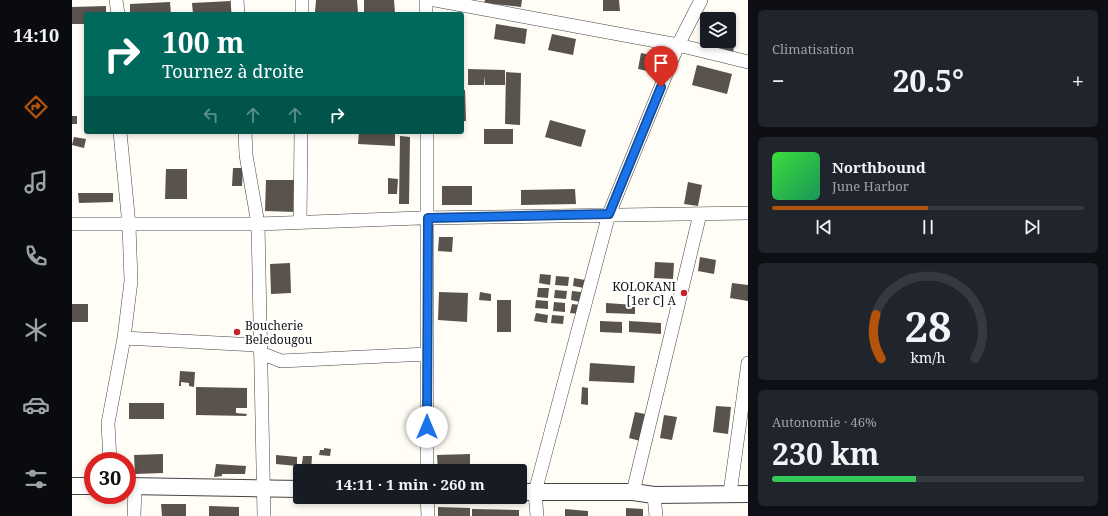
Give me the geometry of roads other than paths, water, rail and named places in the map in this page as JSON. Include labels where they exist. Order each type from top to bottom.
[{"type":"street","points":[[116,0],[118,12]]},
{"type":"street","points":[[237,0],[238,12]]},
{"type":"street","points":[[302,0],[302,12]]},
{"type":"street","points":[[426,0],[426,12]]},
{"type":"street","points":[[435,0],[678,45],[748,62]]},
{"type":"street","points":[[537,516],[527,492],[609,214],[678,45],[701,0]]},
{"type":"street","points":[[110,452],[108,423],[124,338],[131,281],[129,225],[120,134]]},
{"type":"street","points":[[245,134],[246,155],[258,224],[265,489],[264,516]]},
{"type":"street","points":[[300,222],[301,134]]},
{"type":"street","points":[[427,134],[427,464]]},
{"type":"street","points":[[72,224],[258,224],[609,214],[748,214]]},
{"type":"street","points":[[633,492],[700,214]]},
{"type":"street","points":[[124,338],[258,345],[261,353],[281,362],[427,354]]},
{"type":"street","points":[[730,493],[748,363]]},
{"type":"street","points":[[72,486],[84,486]]},
{"type":"street","points":[[136,486],[293,489]]},
{"type":"street","points":[[527,492],[748,494]]},
{"type":"street","points":[[654,494],[656,516]]},
{"type":"street","points":[[133,504],[134,516]]},
{"type":"street","points":[[427,504],[428,516]]},
{"type":"place","name":"KOLOKANI [1er C] A","points":[[684,293]]},
{"type":"place","name":"Boucherie Beledougou","points":[[237,332]]}]
